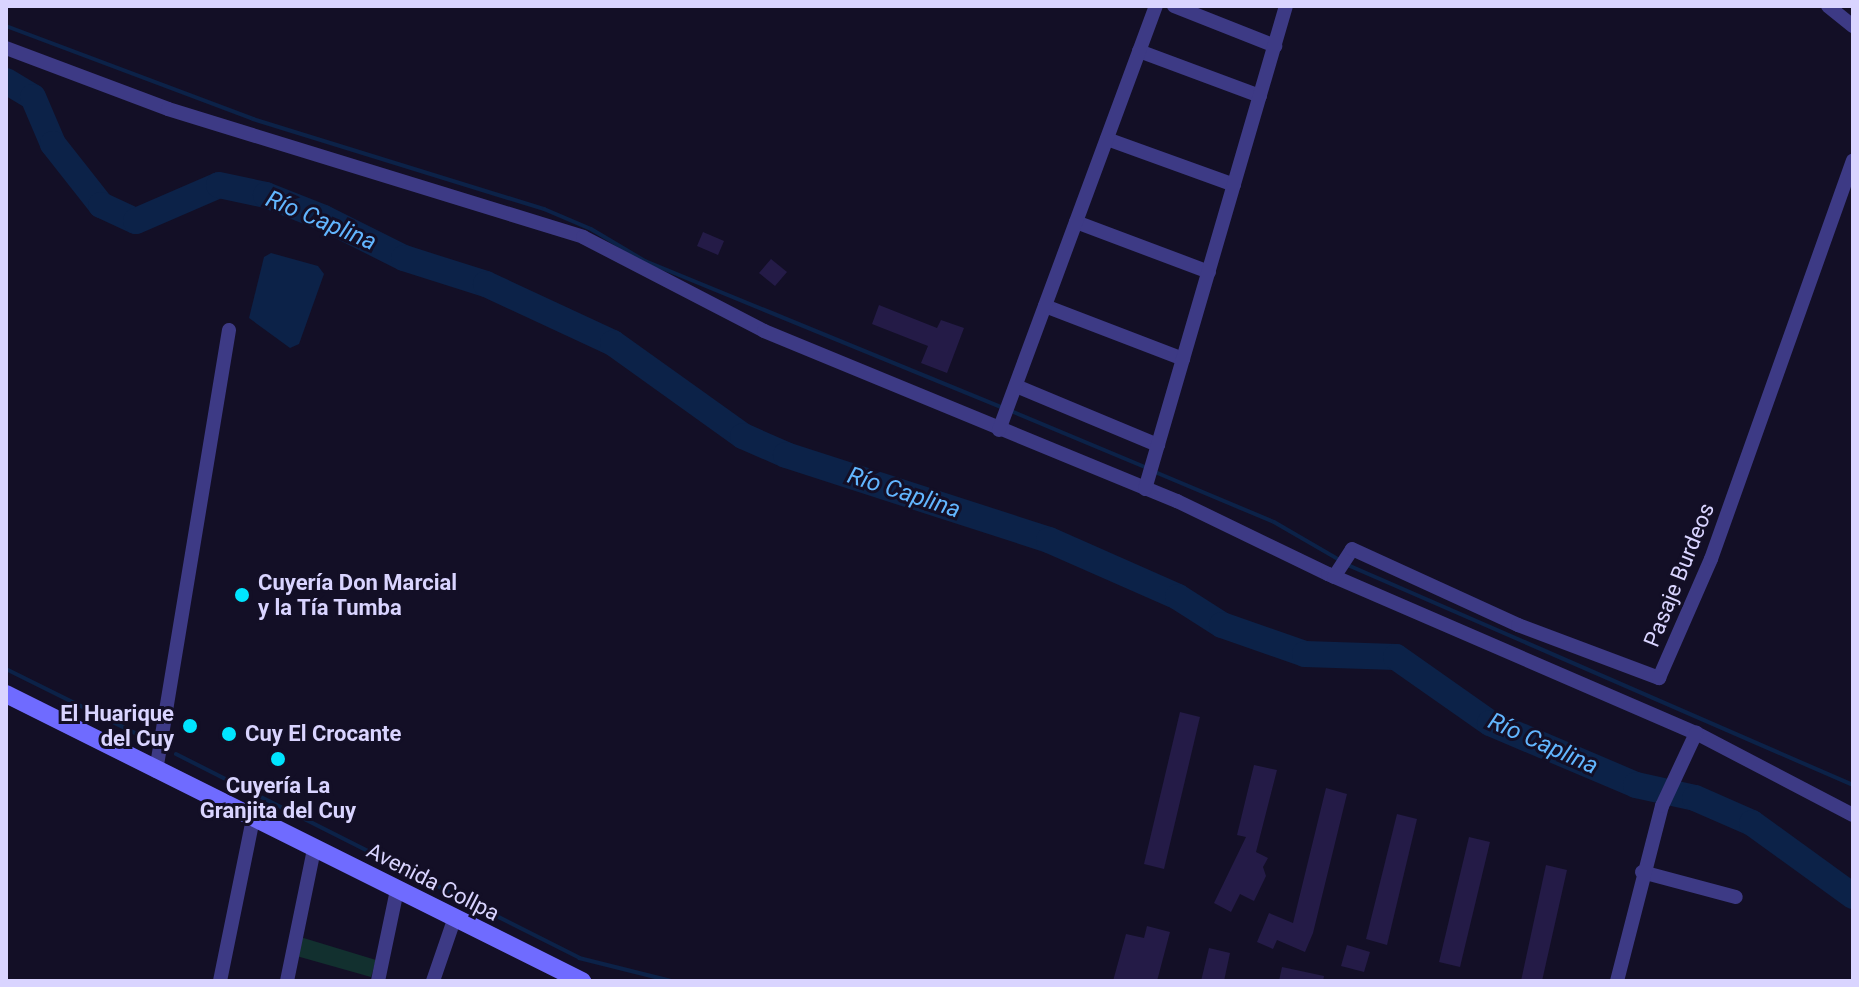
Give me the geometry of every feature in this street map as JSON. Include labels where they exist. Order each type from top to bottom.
[{"type":"main road","name":"Avenida Collpa","points":[[6,694],[454,920],[582,981]]},
{"type":"street","points":[[999,430],[1156,6]]},
{"type":"street","points":[[1174,6],[1275,46]]},
{"type":"street","points":[[1149,476],[1286,6]]},
{"type":"street","points":[[1828,6],[1853,26]]},
{"type":"street","points":[[6,48],[168,109],[583,237],[764,331],[999,430],[1149,476],[1696,733],[1853,815]]},
{"type":"street","points":[[1139,51],[1260,96]]},
{"type":"street","points":[[1107,139],[1234,185]]},
{"type":"street","name":"Pasaje Burdeos","points":[[1339,567],[1352,549],[1518,625],[1659,678],[1711,559],[1853,161]]},
{"type":"street","points":[[1076,222],[1209,272]]},
{"type":"street","points":[[1045,306],[1183,359]]},
{"type":"street","points":[[156,771],[229,330]]},
{"type":"street","points":[[1016,386],[1158,445]]},
{"type":"street","points":[[1617,981],[1642,872],[1662,806],[1696,733]]},
{"type":"street","points":[[220,981],[253,819]]},
{"type":"street","points":[[287,981],[314,849]]},
{"type":"street","points":[[1642,872],[1736,897]]},
{"type":"street","points":[[378,981],[397,890]]},
{"type":"street","points":[[433,981],[454,920]]},
{"type":"green space","points":[[297,936],[376,960],[371,977],[293,955]]},
{"type":"water","points":[[271,253],[318,266],[324,274],[299,344],[290,348],[249,318],[264,257]]},
{"type":"building","points":[[703,232],[724,241],[718,255],[697,246]]},
{"type":"building","points":[[771,259],[787,272],[775,286],[759,273]]},
{"type":"building","points":[[879,305],[937,328],[941,320],[964,328],[947,373],[921,363],[928,346],[872,324]]},
{"type":"building","points":[[1180,712],[1200,717],[1164,869],[1144,864]]},
{"type":"building","points":[[1254,765],[1277,770],[1256,852],[1268,858],[1263,867],[1266,876],[1254,901],[1240,894],[1231,912],[1214,903],[1246,837],[1237,835]]},
{"type":"building","points":[[1326,788],[1347,794],[1313,933],[1305,952],[1277,940],[1273,949],[1257,942],[1269,913],[1293,923]]},
{"type":"building","points":[[1397,814],[1417,819],[1387,945],[1366,939]]},
{"type":"building","points":[[1469,837],[1490,842],[1460,967],[1439,962]]},
{"type":"building","points":[[1546,865],[1567,870],[1542,981],[1521,981]]},
{"type":"building","points":[[1147,926],[1170,932],[1157,981],[1113,981],[1126,934],[1144,938]]},
{"type":"building","points":[[1347,945],[1370,952],[1364,972],[1341,966]]},
{"type":"building","points":[[1209,948],[1230,953],[1224,981],[1201,981]]},
{"type":"building","points":[[1282,967],[1324,976],[1323,981],[1279,981]]},
{"type":"waterway","points":[[6,26],[253,119],[544,209],[591,229],[645,261],[1003,408]]},
{"type":"waterway","name":"Río Caplina","points":[[6,81],[33,97],[53,144],[101,205],[136,221],[219,185],[266,195],[324,218],[404,258],[486,284],[613,343],[743,436],[786,455],[1049,540],[1178,597],[1222,625],[1305,654],[1396,657],[1490,723],[1636,785],[1695,798],[1752,823],[1853,896]]},
{"type":"waterway","points":[[1011,411],[1147,468]]},
{"type":"waterway","points":[[1155,472],[1274,522],[1350,566],[1853,785]]},
{"type":"waterway","points":[[6,669],[157,744]]},
{"type":"waterway","points":[[176,754],[579,958],[671,981]]},
{"type":"place","name":"Cuyería Don Marcial y la Tía Tumba","points":[[242,595]]},
{"type":"place","name":"El Huarique del Cuy","points":[[190,726]]},
{"type":"place","name":"Cuy El Crocante","points":[[229,734]]},
{"type":"place","name":"Cuyería La Granjita del Cuy","points":[[278,759]]}]
